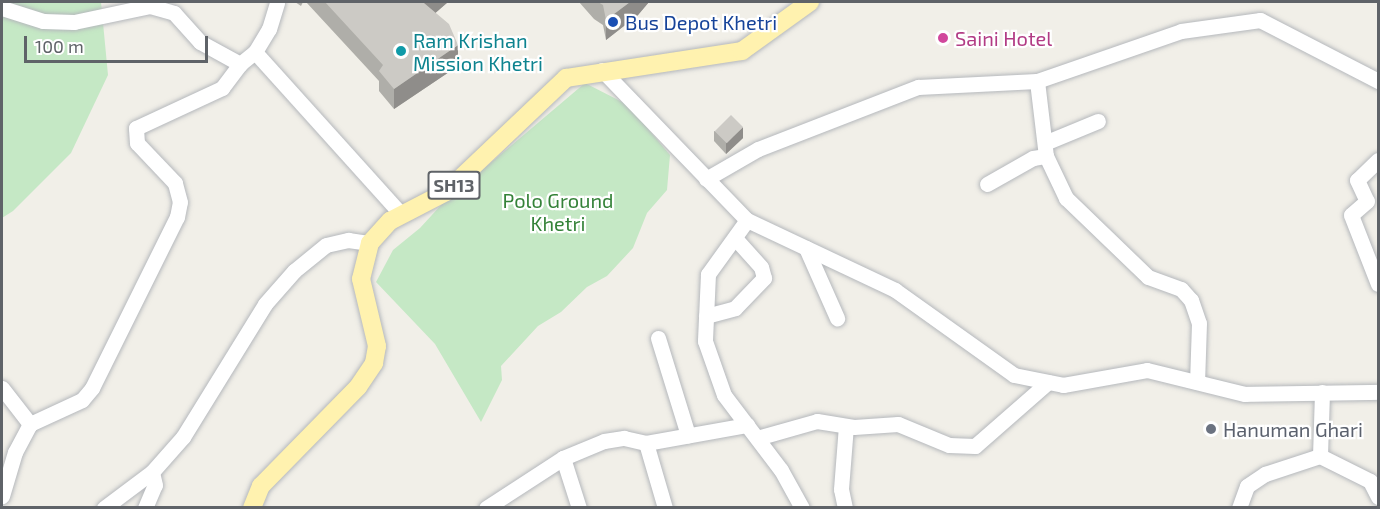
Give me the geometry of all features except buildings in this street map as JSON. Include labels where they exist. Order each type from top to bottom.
[{"type":"main road","name":"SH13","points":[[370,243],[401,214],[446,192],[566,78],[602,70],[741,51],[810,2]]},
{"type":"main road","points":[[252,507],[261,486],[358,387],[374,363],[377,346],[361,279],[370,243]]},
{"type":"street","points":[[2,496],[15,452],[30,424],[76,403],[92,388],[177,217],[180,202],[175,183],[137,143],[136,128],[143,121],[222,88],[241,63],[255,52],[269,29],[277,2]]},
{"type":"street","points":[[2,8],[43,21],[74,22],[150,6],[174,13],[200,42],[241,63]]},
{"type":"street","points":[[706,179],[758,149],[918,87],[1037,81],[1181,31],[1260,20],[1378,81]]},
{"type":"street","points":[[255,52],[401,214]]},
{"type":"street","points":[[602,70],[747,220],[895,290],[1014,375],[1063,385],[1147,370],[1245,394],[1378,392]]},
{"type":"street","points":[[1037,81],[1046,149],[1066,198],[1148,277],[1181,290],[1191,300],[1199,323],[1197,382]]},
{"type":"street","points":[[987,184],[1098,121]]},
{"type":"street","points":[[1378,160],[1357,180],[1366,201],[1351,215],[1378,284]]},
{"type":"street","points":[[747,220],[708,274],[705,340],[724,395],[781,470],[802,507]]},
{"type":"street","points":[[706,316],[735,308],[764,278],[761,267],[735,238]]},
{"type":"street","points":[[104,507],[152,472],[183,437],[266,304],[294,271],[326,245],[348,240],[370,243]]},
{"type":"street","points":[[806,248],[837,318]]},
{"type":"street","points":[[658,338],[688,435]]},
{"type":"street","points":[[486,507],[563,458],[603,441],[624,438],[646,443],[688,435],[752,431],[817,421],[846,426],[898,424],[949,445],[975,446],[1048,382]]},
{"type":"street","points":[[2,388],[30,424]]},
{"type":"street","points":[[1320,456],[1322,392]]},
{"type":"street","points":[[845,507],[841,489],[846,426]]},
{"type":"street","points":[[646,443],[665,507]]},
{"type":"street","points":[[1232,507],[1247,486],[1270,471],[1320,456],[1370,482],[1378,497]]},
{"type":"street","points":[[563,458],[579,507]]},
{"type":"street","points":[[145,507],[155,485],[152,472]]},
{"type":"street","points":[[1239,507],[1247,486]]},
{"type":"green space","points":[[2,2],[101,2],[108,75],[71,153],[13,211],[2,218]]},
{"type":"green space","name":"Polo Ground Khetri","points":[[585,83],[628,105],[670,155],[667,190],[647,213],[633,248],[607,276],[587,287],[561,312],[538,326],[501,366],[502,380],[481,422],[435,344],[376,282],[393,250],[420,228],[442,204]]},
{"type":"place","name":"Bus Depot Khetri","points":[[613,22]]},
{"type":"place","name":"Saini Hotel","points":[[943,38]]},
{"type":"place","name":"Ram Krishan Mission Khetri","points":[[401,51]]},
{"type":"place","name":"Hanuman Ghari","points":[[1211,429]]}]
